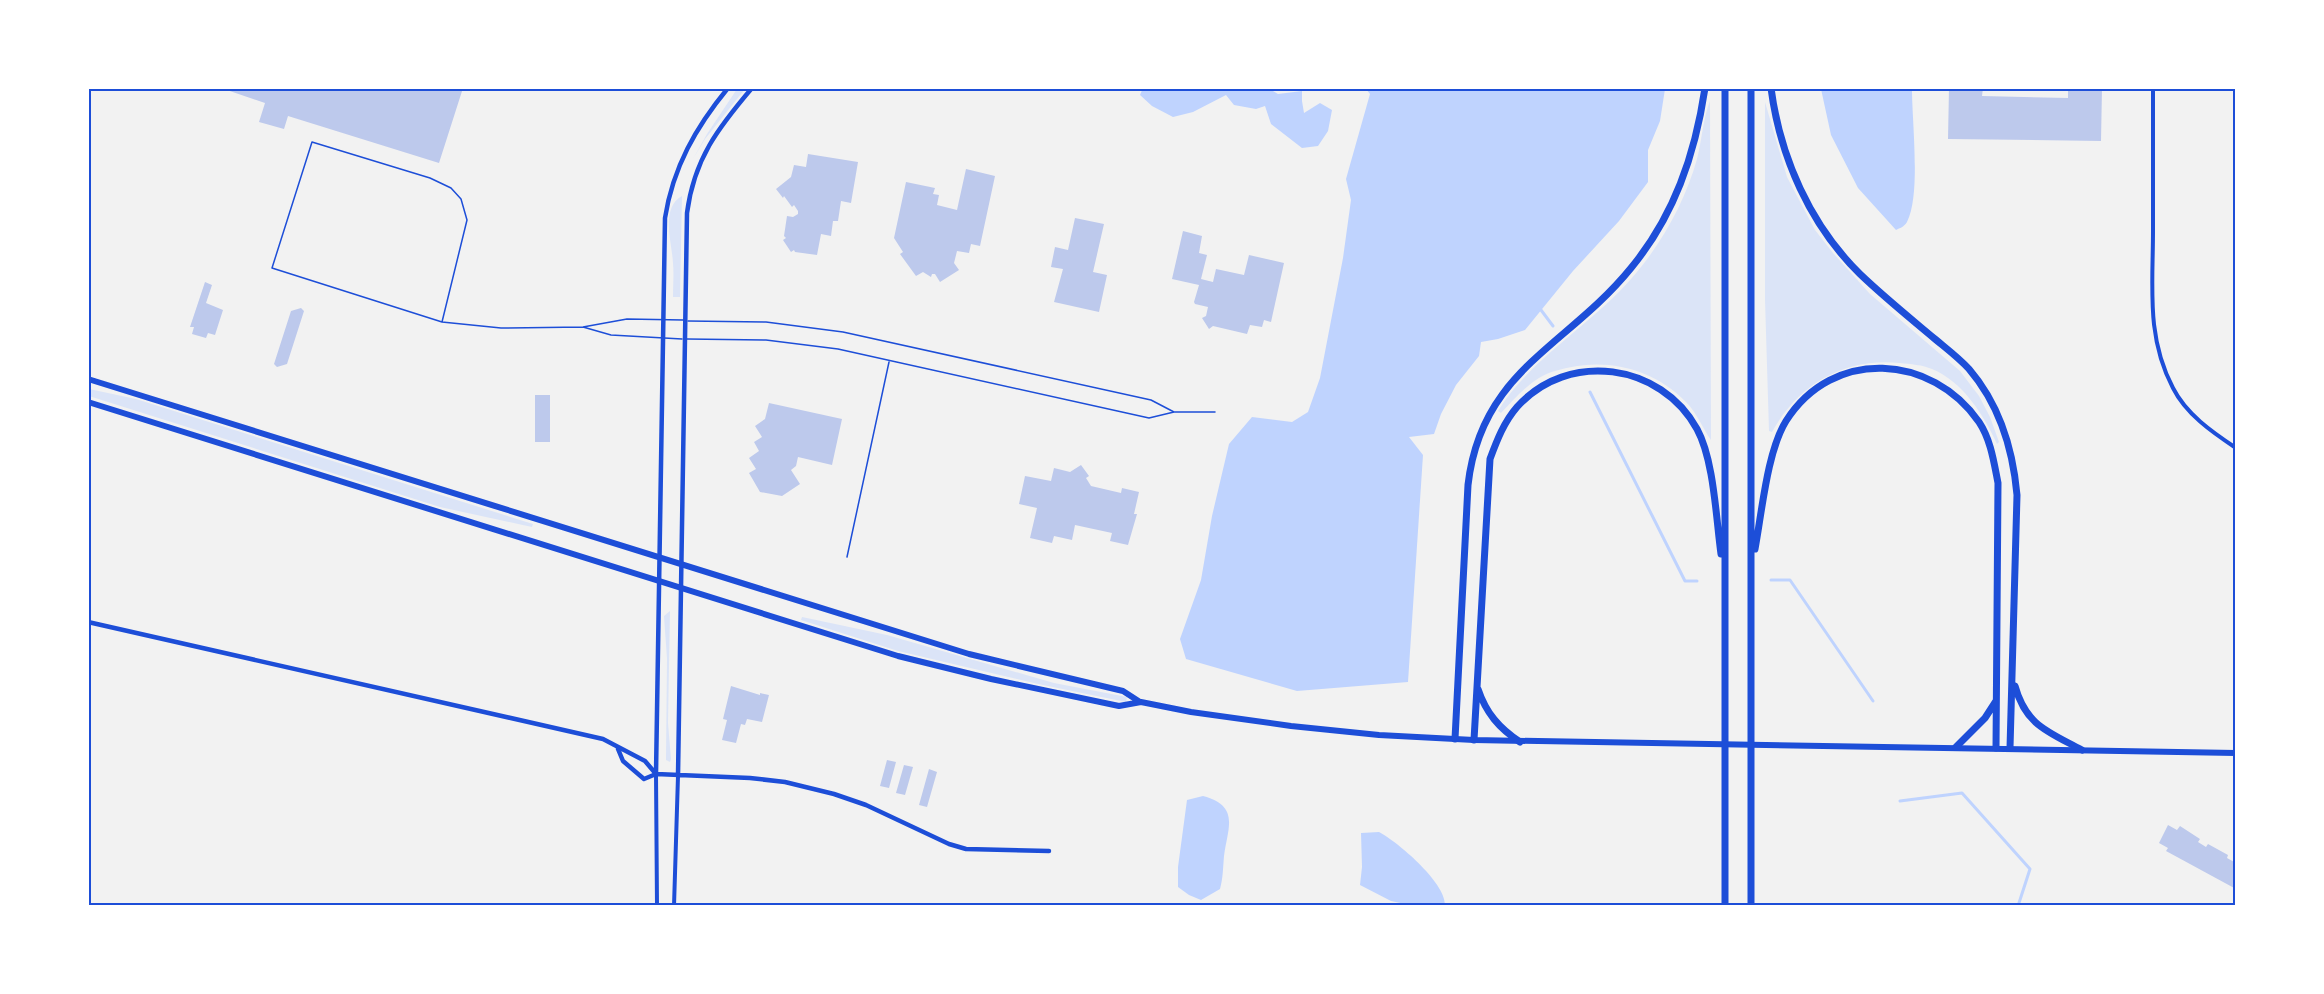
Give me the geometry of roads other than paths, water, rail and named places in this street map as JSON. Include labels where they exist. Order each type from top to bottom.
[{"type":"highway","points":[[1455,739],[1468,485],[1474,448],[1480,429],[1498,397],[1516,377],[1615,286],[1643,253],[1663,221],[1686,171],[1705,88]]},
{"type":"highway","points":[[1725,88],[1725,906]]},
{"type":"highway","points":[[1751,88],[1751,906]]},
{"type":"highway","points":[[1771,88],[1777,122],[1787,158],[1797,182],[1840,252],[1859,273],[1968,368],[1987,394],[2001,421],[2013,467],[2017,495],[2010,748]]},
{"type":"highway","points":[[1752,567],[1778,438],[1785,422],[1802,402],[1827,382],[1864,370],[1885,367],[1898,369],[1935,381],[1958,399],[1981,424],[1989,442],[1998,483],[1996,748]]},
{"type":"highway","points":[[1474,740],[1490,459],[1498,436],[1508,418],[1533,393],[1560,378],[1597,370],[1633,375],[1663,390],[1687,413],[1698,430],[1705,449],[1725,581]]},
{"type":"highway","points":[[2013,681],[2018,698],[2029,717],[2039,726],[2082,750]]},
{"type":"highway","points":[[1477,684],[1488,713],[1508,735],[1520,742]]},
{"type":"highway","points":[[1956,747],[1985,718],[1996,701]]},
{"type":"main road","points":[[88,379],[969,654],[1123,691],[1141,702],[1209,715],[1379,735],[1520,742],[2235,753]]},
{"type":"main road","points":[[88,402],[898,656],[981,677],[1119,706],[1141,702]]},
{"type":"street","points":[[657,906],[656,774],[663,234],[671,188],[685,150],[698,127],[728,88]]},
{"type":"street","points":[[674,906],[686,229],[692,181],[702,157],[712,140],[752,88]]},
{"type":"street","points":[[2153,88],[2152,311],[2156,349],[2174,390],[2192,414],[2235,448]]},
{"type":"street","points":[[88,622],[603,739],[618,749],[632,753],[645,761],[656,774]]},
{"type":"street","points":[[618,749],[623,761],[644,779],[656,774],[750,778],[785,782],[834,794],[866,805],[949,844],[966,849],[1049,851]]},
{"type":"lane","points":[[442,322],[467,220],[461,199],[451,188],[430,178],[312,142],[272,268],[442,322],[501,328],[582,327],[610,320],[766,322],[843,332],[1151,400],[1174,412]]},
{"type":"lane","points":[[582,327],[611,335],[662,339],[766,340],[838,349],[1149,418],[1174,412],[1215,412]]},
{"type":"lane","points":[[847,556],[889,361]]},
{"type":"water","points":[[1143,88],[1268,88],[1278,94],[1302,91],[1304,113],[1320,103],[1332,110],[1328,131],[1318,146],[1302,148],[1271,124],[1265,106],[1256,109],[1234,105],[1226,95],[1193,112],[1173,117],[1152,106],[1140,95]]},
{"type":"water","points":[[1366,89],[1665,89],[1660,121],[1648,150],[1648,182],[1619,221],[1573,271],[1525,330],[1481,342],[1479,356],[1456,385],[1441,414],[1434,434],[1409,437],[1423,455],[1408,682],[1297,691],[1186,659],[1180,639],[1201,580],[1212,516],[1229,444],[1252,417],[1292,422],[1308,412],[1320,378],[1343,258],[1351,200],[1346,179],[1370,94]]},
{"type":"water","points":[[1821,89],[1912,89],[1914,194],[1907,222],[1902,227],[1896,230],[1858,188],[1831,135]]},
{"type":"water","points":[[1203,796],[1215,800],[1222,806],[1227,812],[1229,827],[1220,889],[1201,900],[1178,887],[1178,867],[1187,800]]},
{"type":"water","points":[[1379,832],[1420,864],[1430,875],[1443,896],[1445,905],[1410,905],[1391,901],[1360,885],[1361,833]]},
{"type":"waterway","points":[[1541,310],[1553,326]]},
{"type":"waterway","points":[[1590,392],[1685,581],[1697,581]]},
{"type":"waterway","points":[[1771,580],[1790,580],[1873,701]]},
{"type":"waterway","points":[[1900,801],[1962,793],[2030,869],[2018,906]]}]
